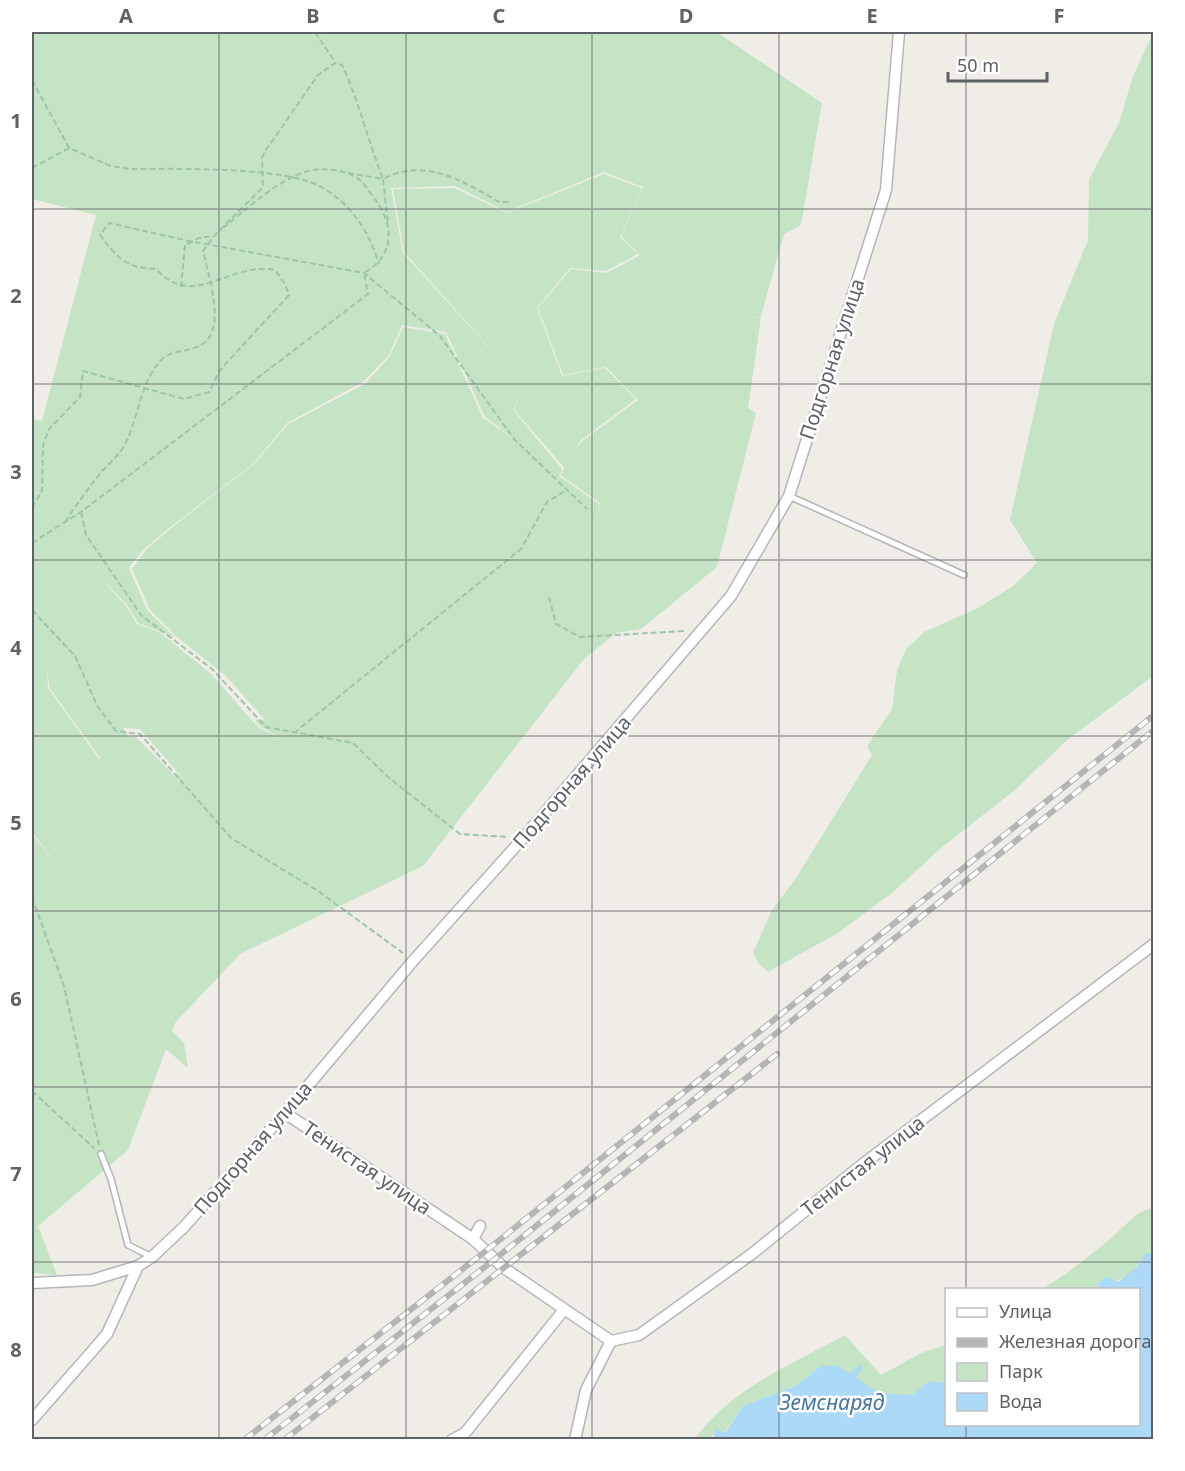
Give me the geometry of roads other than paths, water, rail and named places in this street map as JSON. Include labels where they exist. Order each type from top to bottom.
[{"type":"street","name":"Подгорная улица","points":[[32,1283],[92,1280],[138,1266],[152,1257],[184,1227],[731,596],[789,496],[886,190],[899,32]]},
{"type":"street","name":"Тенистая улица","points":[[285,1113],[473,1239],[504,1268],[563,1311],[611,1341],[639,1335],[753,1253],[863,1164],[1154,944]]},
{"type":"street","points":[[473,1239],[480,1226]]},
{"type":"street","points":[[32,1420],[107,1334],[138,1266]]},
{"type":"street","points":[[452,1440],[465,1433],[563,1311]]},
{"type":"street","points":[[575,1440],[586,1390],[611,1341]]},
{"type":"lane","points":[[789,496],[964,575]]},
{"type":"lane","points":[[101,1154],[111,1179],[128,1245],[152,1257]]},
{"type":"water","name":"Земснаряд","points":[[1146,1252],[1154,1255],[1153,1439],[714,1439],[715,1428],[725,1433],[743,1406],[795,1386],[821,1366],[837,1366],[850,1373],[860,1364],[862,1369],[856,1377],[868,1387],[890,1394],[913,1395],[928,1381],[940,1383],[945,1380],[945,1426],[1140,1426],[1140,1288],[1099,1288],[1097,1284],[1106,1277],[1118,1282],[1137,1267]]},
{"type":"railway","points":[[244,1440],[487,1250],[1154,715]]},
{"type":"railway","points":[[264,1440],[495,1259],[1154,730]]},
{"type":"railway","points":[[284,1440],[777,1054]]}]
